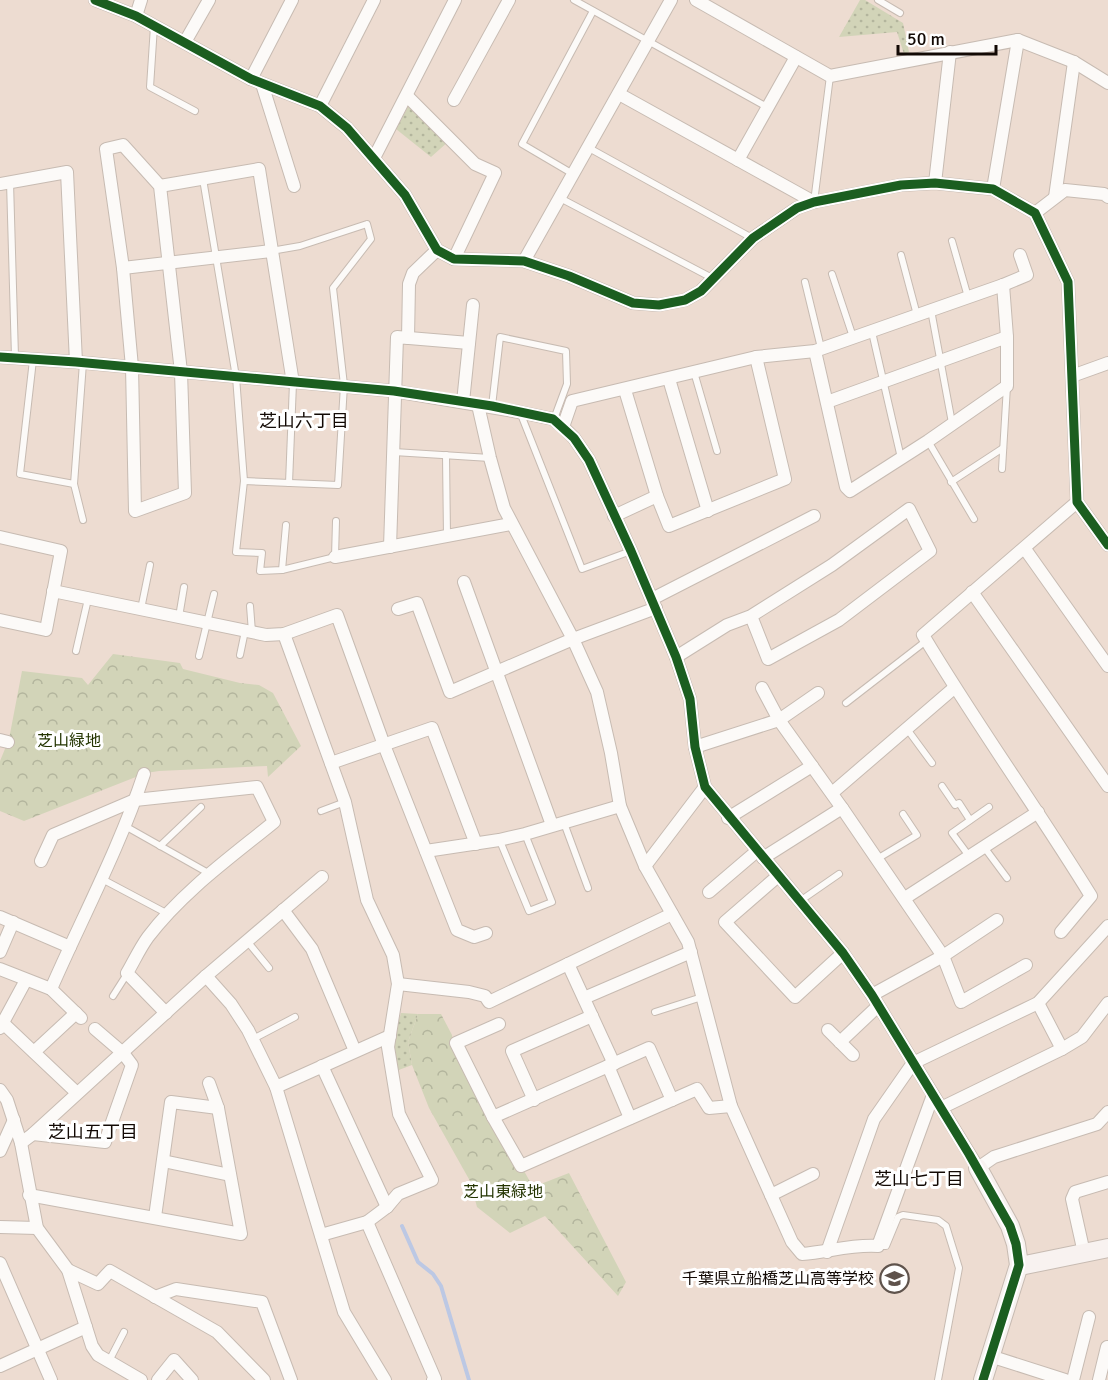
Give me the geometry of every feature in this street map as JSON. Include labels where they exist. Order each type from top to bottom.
[{"type":"street","points":[[95,0],[136,16],[257,82],[320,106],[347,128],[405,195],[437,250],[454,259],[524,261],[569,276],[633,303],[659,305],[685,300],[701,291],[753,238],[797,208],[814,202],[901,185],[935,183],[993,189],[1035,213],[1068,282],[1077,502],[1108,545]]},
{"type":"street","points":[[136,16],[141,0]]},
{"type":"street","points":[[185,42],[209,0]]},
{"type":"street","points":[[292,0],[257,82],[294,186]]},
{"type":"street","points":[[320,106],[374,0]]},
{"type":"street","points":[[374,158],[455,0]]},
{"type":"street","points":[[454,100],[509,0]]},
{"type":"street","points":[[524,261],[671,0]]},
{"type":"street","points":[[696,0],[830,76],[1018,39],[1074,62],[1108,83]]},
{"type":"street","points":[[993,189],[1018,39]]},
{"type":"street","points":[[935,183],[950,52]]},
{"type":"street","points":[[738,160],[796,57]]},
{"type":"street","points":[[1055,197],[1074,62]]},
{"type":"street","points":[[619,94],[814,202]]},
{"type":"street","points":[[407,96],[475,164],[495,173],[454,259]]},
{"type":"street","points":[[123,145],[160,186],[181,372],[185,493],[135,511],[132,367],[123,268],[106,149],[123,145]]},
{"type":"street","points":[[160,186],[259,169],[293,382]]},
{"type":"street","points":[[5,183],[67,172],[80,362]]},
{"type":"street","points":[[1035,213],[1065,190],[1104,194],[1108,197]]},
{"type":"street","points":[[408,338],[409,284],[413,273],[437,250]]},
{"type":"street","points":[[123,268],[271,251]]},
{"type":"street","points":[[558,423],[572,401],[756,357],[818,350],[1003,285],[1027,275],[1020,255]]},
{"type":"street","points":[[818,350],[846,487],[850,491],[928,441],[1007,386],[1007,337],[1003,285]]},
{"type":"street","points":[[463,402],[473,305]]},
{"type":"street","points":[[827,402],[1007,337]]},
{"type":"street","points":[[390,547],[397,338],[469,343]]},
{"type":"street","points":[[0,357],[80,362],[394,391],[519,412],[558,423],[574,438],[589,460],[676,657],[690,699],[695,747],[705,788],[843,953],[978,1168],[1010,1226],[1019,1265],[983,1380]]},
{"type":"street","points":[[625,390],[657,496],[669,526],[785,479],[756,357]]},
{"type":"street","points":[[1072,376],[1108,363]]},
{"type":"street","points":[[669,379],[708,511]]},
{"type":"street","points":[[478,405],[504,508],[573,639],[597,692],[620,806],[645,866],[688,942],[730,1106],[792,1242],[802,1254],[827,1252],[860,1245],[878,1246],[933,1095]]},
{"type":"street","points":[[614,516],[657,496]]},
{"type":"street","points":[[1061,932],[1091,896],[1038,812],[954,688],[923,635],[1077,502]]},
{"type":"street","points":[[676,657],[727,625],[751,616],[832,565],[909,509],[930,551],[839,620],[768,659],[751,616]]},
{"type":"street","points":[[398,609],[417,603],[450,692],[654,603],[814,516]]},
{"type":"street","points":[[334,557],[511,524]]},
{"type":"street","points":[[0,537],[61,551],[46,630],[0,620]]},
{"type":"street","points":[[1025,549],[1108,666]]},
{"type":"street","points":[[464,582],[497,673],[558,824]]},
{"type":"street","points":[[53,591],[266,635],[284,634],[337,615],[384,745],[457,930],[474,937],[486,933]]},
{"type":"street","points":[[972,592],[1108,786]]},
{"type":"street","points":[[284,634],[345,802],[367,900],[393,956],[398,984],[388,1047],[399,1114],[432,1180],[398,1194],[387,1207],[366,1222],[321,1235]]},
{"type":"street","points":[[762,688],[778,720],[832,793],[943,956],[962,1002],[1026,965]]},
{"type":"street","points":[[832,793],[954,688]]},
{"type":"street","points":[[695,747],[778,720],[818,693]]},
{"type":"street","points":[[331,763],[432,728],[476,844]]},
{"type":"street","points":[[728,818],[812,766]]},
{"type":"street","points":[[51,989],[102,879],[144,774]]},
{"type":"street","points":[[41,861],[53,835],[135,800],[257,787],[274,822],[210,874],[168,914],[147,938],[128,973],[166,1013]]},
{"type":"street","points":[[645,866],[705,788]]},
{"type":"street","points":[[426,851],[500,840],[620,806]]},
{"type":"street","points":[[709,892],[760,855],[842,808]]},
{"type":"street","points":[[905,898],[1038,812]]},
{"type":"street","points":[[778,876],[724,921],[795,997],[843,953]]},
{"type":"street","points":[[21,1143],[78,1094],[206,976],[322,877]]},
{"type":"street","points":[[282,910],[312,949],[355,1051]]},
{"type":"street","points":[[398,984],[469,992],[485,996],[489,1002],[672,914]]},
{"type":"street","points":[[0,917],[70,947]]},
{"type":"street","points":[[840,1042],[875,1001],[997,920]]},
{"type":"street","points":[[0,952],[13,922]]},
{"type":"street","points":[[827,1252],[873,1119],[913,1063],[1038,1003],[1108,926]]},
{"type":"street","points":[[584,998],[691,952]]},
{"type":"street","points":[[568,964],[592,1016],[630,1118]]},
{"type":"street","points":[[0,969],[51,989],[79,1015],[34,1052]]},
{"type":"street","points":[[206,976],[231,1004],[253,1039],[276,1088],[344,1312],[385,1380]]},
{"type":"street","points":[[26,980],[1,1026],[34,1052],[78,1094]]},
{"type":"street","points":[[1038,1003],[1062,1048]]},
{"type":"street","points":[[941,1108],[1082,1037],[1108,1003]]},
{"type":"street","points":[[534,1100],[512,1051],[592,1016]]},
{"type":"street","points":[[499,1023],[456,1043],[493,1117],[521,1166],[697,1089],[709,1108],[730,1106]]},
{"type":"street","points":[[33,1134],[105,1142],[132,1065],[123,1053],[95,1029]]},
{"type":"street","points":[[828,1030],[853,1054]]},
{"type":"street","points":[[276,1088],[390,1036]]},
{"type":"street","points":[[493,1117],[649,1048],[672,1100]]},
{"type":"street","points":[[322,1066],[387,1207]]},
{"type":"street","points":[[29,1195],[241,1234],[218,1108],[209,1083]]},
{"type":"street","points":[[0,1090],[7,1100],[21,1143],[37,1228],[68,1270],[92,1346],[98,1356],[141,1380]]},
{"type":"street","points":[[155,1217],[171,1102],[218,1108]]},
{"type":"street","points":[[978,1168],[994,1157],[1097,1124],[1108,1112]]},
{"type":"street","points":[[0,1151],[14,1120]]},
{"type":"street","points":[[163,1161],[230,1175]]},
{"type":"street","points":[[771,1195],[813,1174]]},
{"type":"street","points":[[1084,1253],[1072,1199],[1075,1192],[1108,1182]]},
{"type":"street","points":[[366,1222],[435,1379],[433,1380]]},
{"type":"street","points":[[0,1227],[37,1228]]},
{"type":"street","points":[[1019,1265],[1108,1248]]},
{"type":"street","points":[[0,1263],[51,1380]]},
{"type":"street","points":[[68,1270],[98,1284],[110,1271],[217,1332],[264,1380]]},
{"type":"street","points":[[155,1297],[176,1289],[262,1302],[291,1380]]},
{"type":"street","points":[[1073,1380],[1089,1317]]},
{"type":"street","points":[[0,1366],[86,1327]]},
{"type":"street","points":[[1099,1380],[1107,1347]]},
{"type":"street","points":[[990,1356],[1065,1380]]},
{"type":"street","points":[[158,1380],[174,1360],[192,1380]]},
{"type":"lane","points":[[574,0],[766,107]]},
{"type":"lane","points":[[878,0],[900,13]]},
{"type":"lane","points":[[573,174],[522,144],[593,11]]},
{"type":"lane","points":[[154,26],[150,87],[195,111]]},
{"type":"lane","points":[[814,202],[830,76]]},
{"type":"lane","points":[[589,148],[753,238]]},
{"type":"lane","points":[[203,179],[236,377],[244,481],[236,552],[262,553],[260,571],[282,570],[334,557],[336,521]]},
{"type":"lane","points":[[5,183],[15,357]]},
{"type":"lane","points":[[560,198],[714,279]]},
{"type":"lane","points":[[244,481],[338,486],[344,385],[333,288],[371,239],[367,224],[300,246],[271,251]]},
{"type":"lane","points":[[952,242],[968,297]]},
{"type":"lane","points":[[901,255],[917,316]]},
{"type":"lane","points":[[832,274],[853,337]]},
{"type":"lane","points":[[805,282],[818,350]]},
{"type":"lane","points":[[931,310],[952,423]]},
{"type":"lane","points":[[872,332],[901,458]]},
{"type":"lane","points":[[492,406],[500,337],[566,351],[567,384],[558,423]]},
{"type":"lane","points":[[33,360],[20,474],[74,484]]},
{"type":"lane","points":[[80,362],[74,484],[82,520]]},
{"type":"lane","points":[[694,372],[717,451]]},
{"type":"lane","points":[[289,483],[293,382]]},
{"type":"lane","points":[[1002,469],[1007,386]]},
{"type":"lane","points":[[519,412],[582,569],[631,551]]},
{"type":"lane","points":[[928,441],[974,519]]},
{"type":"lane","points":[[951,482],[1003,448]]},
{"type":"lane","points":[[393,452],[490,458]]},
{"type":"lane","points":[[446,455],[447,536]]},
{"type":"lane","points":[[282,570],[286,525]]},
{"type":"lane","points":[[141,609],[150,565]]},
{"type":"lane","points":[[178,617],[184,587]]},
{"type":"lane","points":[[199,656],[214,594]]},
{"type":"lane","points":[[76,651],[88,599]]},
{"type":"lane","points":[[240,655],[249,632],[250,606]]},
{"type":"lane","points":[[846,703],[926,641]]},
{"type":"lane","points":[[908,729],[932,763]]},
{"type":"lane","points":[[942,786],[955,805],[959,803],[970,820]]},
{"type":"lane","points":[[321,811],[345,802]]},
{"type":"lane","points":[[160,846],[201,807]]},
{"type":"lane","points":[[969,856],[952,832],[989,807]]},
{"type":"lane","points":[[877,859],[917,835],[903,814]]},
{"type":"lane","points":[[558,824],[588,888]]},
{"type":"lane","points":[[124,826],[210,874]]},
{"type":"lane","points":[[500,840],[529,911],[552,902],[525,834]]},
{"type":"lane","points":[[984,847],[1007,878]]},
{"type":"lane","points":[[800,901],[839,874]]},
{"type":"lane","points":[[102,879],[168,914]]},
{"type":"lane","points":[[247,941],[269,968]]},
{"type":"lane","points":[[113,996],[128,973]]},
{"type":"lane","points":[[655,1012],[702,997]]},
{"type":"lane","points":[[253,1039],[295,1017]]},
{"type":"lane","points":[[878,1246],[886,1246],[898,1217],[903,1215],[938,1220],[946,1226],[959,1268],[938,1380]]},
{"type":"lane","points":[[109,1361],[124,1332]]},
{"type":"green space","points":[[860,0],[865,0],[903,23],[909,52],[904,54],[897,32],[839,37]]},
{"type":"green space","points":[[409,105],[449,141],[431,157],[396,129]]},
{"type":"green space","name":"芝山緑地","points":[[113,654],[180,663],[183,669],[240,683],[259,685],[273,693],[301,746],[268,777],[267,766],[159,771],[146,773],[24,821],[0,811],[0,761],[9,739],[22,671],[82,678],[88,685]]},
{"type":"green space","points":[[401,1013],[418,1014],[408,1042],[412,1065],[396,1071],[391,1048]]},
{"type":"green space","name":"芝山東緑地","points":[[418,1014],[441,1014],[452,1035],[453,1044],[533,1187],[569,1173],[626,1282],[618,1296],[545,1216],[510,1233],[477,1207],[470,1181],[429,1108],[412,1065],[408,1042]]},
{"type":"waterway","points":[[402,1226],[418,1262],[433,1274],[441,1286],[469,1380]]},
{"type":"cycle path","points":[[95,0],[136,16],[251,79],[320,106],[347,128],[405,195],[437,250],[454,259],[524,261],[569,276],[633,303],[659,305],[685,300],[701,291],[753,238],[797,208],[814,202],[901,185],[935,183],[993,189],[1035,213],[1068,282],[1077,502],[1108,545]]},
{"type":"cycle path","points":[[0,357],[394,391],[492,406],[553,419],[574,438],[589,460],[676,657],[690,699],[695,747],[705,787],[843,953],[872,995],[1010,1226],[1019,1265],[983,1380]]},
{"type":"place","name":"千葉県立船橋芝山高等学校","points":[[895,1279]]},
{"type":"district","name":"芝山六丁目","points":[[304,421]]},
{"type":"district","name":"芝山五丁目","points":[[93,1132]]},
{"type":"district","name":"芝山七丁目","points":[[919,1179]]}]
